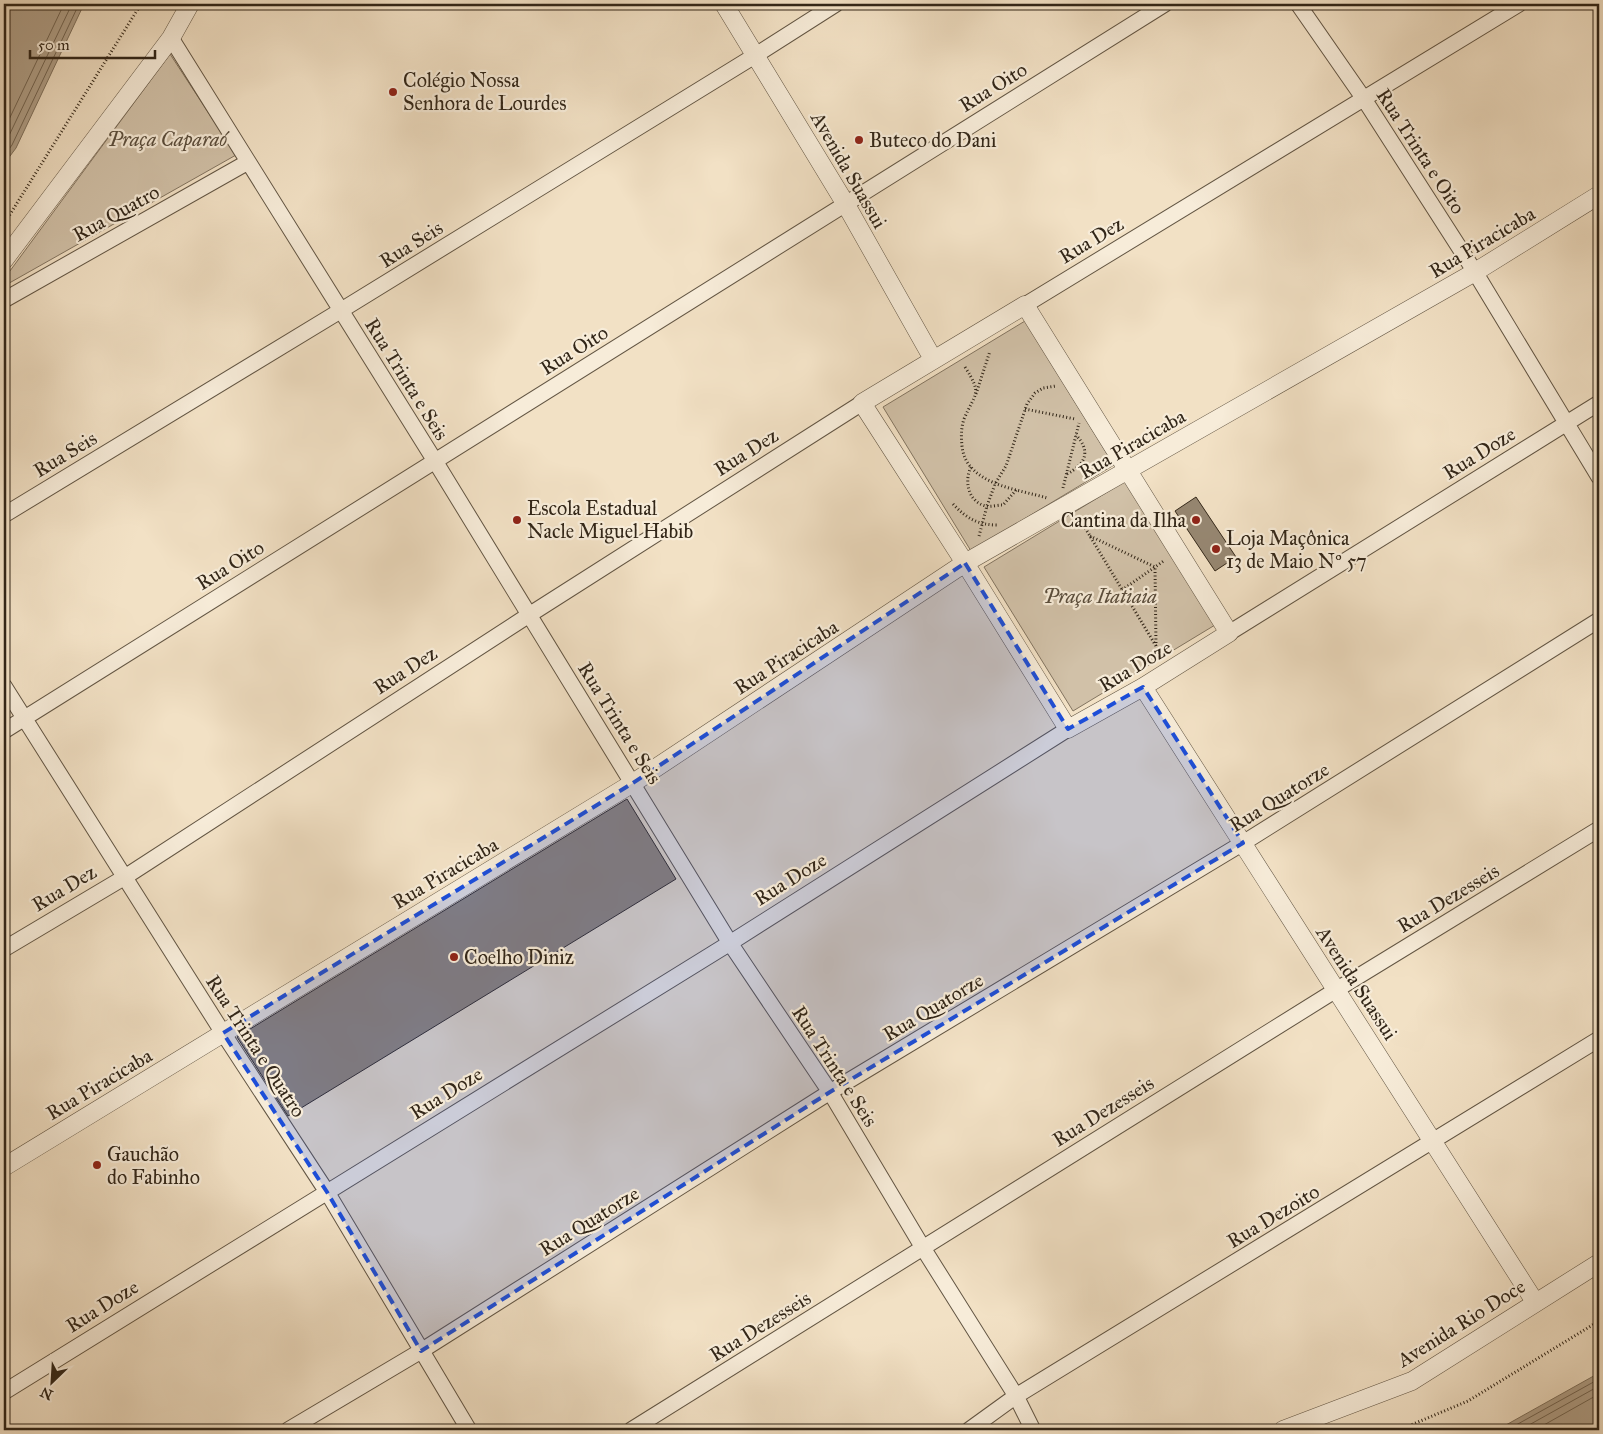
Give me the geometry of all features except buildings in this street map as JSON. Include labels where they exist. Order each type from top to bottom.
[{"type":"street","points":[[4,260],[171,38],[190,4]]},
{"type":"street","name":"Avenida Suassui","points":[[724,4],[845,203],[933,359]]},
{"type":"street","name":"Rua Seis","points":[[4,515],[756,56],[836,4]]},
{"type":"street","name":"Rua Oito","points":[[4,731],[1165,4]]},
{"type":"street","name":"Rua Trinta e Oito","points":[[1298,4],[1364,99],[1475,272],[1599,477]]},
{"type":"street","name":"Rua Dez","points":[[4,949],[125,877],[529,615],[862,403],[1519,4]]},
{"type":"street","name":"Rua Trinta e Seis","points":[[171,38],[435,461],[730,943],[830,1092],[923,1248],[1016,1396],[1034,1430]]},
{"type":"street","name":"Rua Quatro","points":[[4,300],[248,162]]},
{"type":"street","name":"Rua Piracicaba","points":[[4,1167],[633,783],[1066,497],[1128,470],[1475,272],[1599,195]]},
{"type":"street","points":[[1025,305],[1229,632]]},
{"type":"street","points":[[862,403],[966,563],[1068,729]]},
{"type":"street","name":"Rua Doze","points":[[4,1392],[730,943],[1068,729],[1143,687],[1599,403]]},
{"type":"street","name":"Rua Quatorze","points":[[288,1430],[421,1351],[830,1092],[1243,843],[1599,620]]},
{"type":"street","name":"Rua Trinta e Quatro","points":[[4,686],[223,1033],[327,1192],[469,1430]]},
{"type":"street","name":"Avenida Suassui","points":[[1143,687],[1535,1302]]},
{"type":"street","name":"Rua Dezesseis","points":[[631,1430],[1336,990],[1599,829]]},
{"type":"street","name":"Rua Dezoito","points":[[969,1430],[1016,1396],[1434,1142],[1599,1039]]},
{"type":"street","name":"Avenida Rio Doce","points":[[1283,1430],[1412,1381],[1599,1263]]},
{"type":"path","points":[[4,224],[140,4]]},
{"type":"path","points":[[990,351],[976,398],[964,419],[961,430],[962,453],[979,475],[995,484],[1050,498]]},
{"type":"path","points":[[965,367],[973,379],[976,398]]},
{"type":"path","points":[[977,543],[986,506],[995,484],[1006,466],[1025,409],[1035,393],[1043,388],[1058,385]]},
{"type":"path","points":[[1025,409],[1080,419],[1067,474],[1066,497],[1170,670]]},
{"type":"path","points":[[1067,474],[1078,466],[1085,454],[1085,448],[1076,435]]},
{"type":"path","points":[[971,467],[967,475],[967,484],[970,494],[979,503],[986,506],[1002,505],[1017,489]]},
{"type":"path","points":[[953,504],[962,513],[982,525],[1002,526]]},
{"type":"path","points":[[1090,536],[1155,567]]},
{"type":"path","points":[[1122,590],[1178,550]]},
{"type":"path","points":[[1155,567],[1156,646]]},
{"type":"path","points":[[1399,1430],[1468,1401],[1599,1321]]},
{"type":"highlighted area","points":[[965,563],[1068,729],[1143,687],[1243,843],[830,1092],[421,1351],[327,1192],[223,1033],[633,783]]},
{"type":"green space","name":"Praça Caparaó","points":[[170,54],[236,155],[4,286],[4,279]]},
{"type":"green space","points":[[1025,321],[1114,465],[971,551],[883,407]]},
{"type":"green space","name":"Praça Itatiaia","points":[[1127,480],[1215,625],[1073,711],[984,567]]},
{"type":"water","points":[[4,4],[84,4],[16,148],[4,164]]},
{"type":"water","points":[[1599,1373],[1599,1430],[1497,1430]]},
{"type":"place","name":"Colégio Nossa Senhora de Lourdes","points":[[393,92]]},
{"type":"place","name":"Buteco do Dani","points":[[859,140]]},
{"type":"place","name":"Escola Estadual Nacle Miguel Habib","points":[[517,520]]},
{"type":"place","name":"Cantina da Ilha","points":[[1196,520]]},
{"type":"place","name":"Loja Maçônica 13 de Maio Nº 57","points":[[1216,549]]},
{"type":"place","name":"Coelho Diniz","points":[[454,957]]},
{"type":"place","name":"Gauchão do Fabinho","points":[[97,1165]]}]
